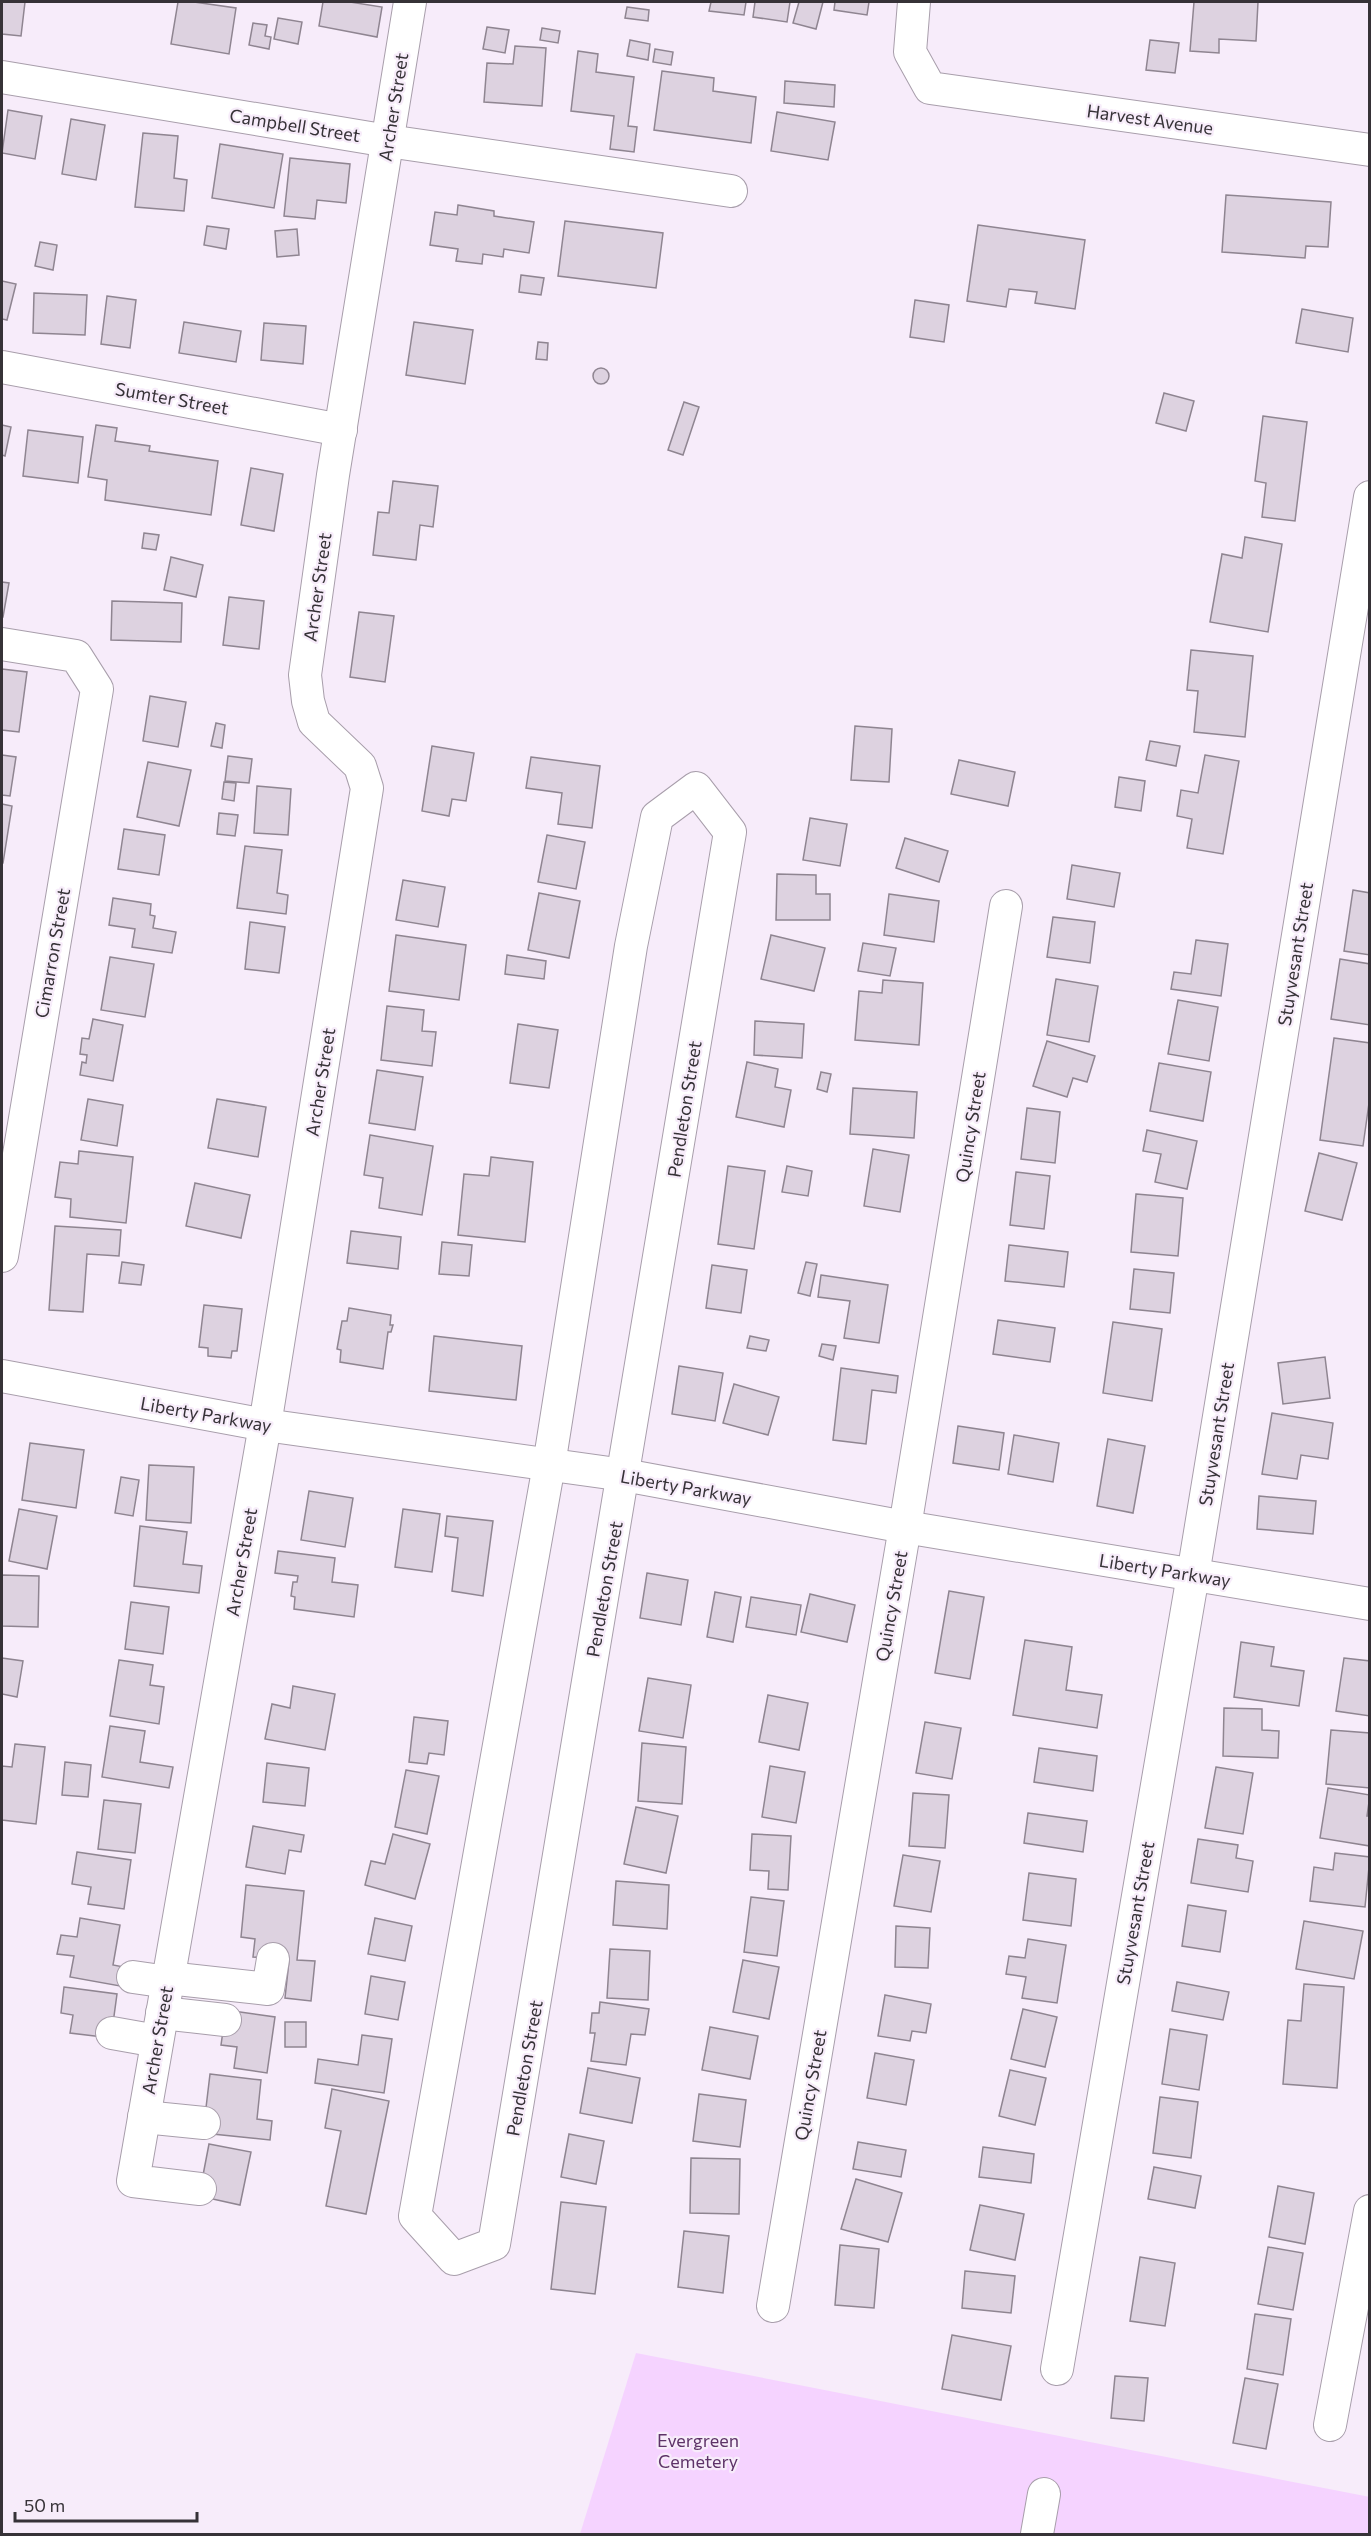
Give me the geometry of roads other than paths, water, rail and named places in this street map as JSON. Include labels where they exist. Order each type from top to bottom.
[{"type":"street","name":"Archer Street","points":[[200,2189],[133,2181],[265,1425],[367,788],[360,766],[314,722],[308,701],[305,675],[333,475],[410,2]]},
{"type":"street","name":"Harvest Avenue","points":[[914,2],[910,52],[930,88],[1370,150]]},
{"type":"street","name":"Campbell Street","points":[[2,77],[388,141],[731,191]]},
{"type":"street","name":"Sumter Street","points":[[2,368],[341,430]]},
{"type":"street","name":"Stuyvesant Street","points":[[1057,2369],[1193,1575],[1370,497]]},
{"type":"street","name":"Cimarron Street","points":[[2,644],[76,656],[97,689],[2,1256]]},
{"type":"street","name":"Pendleton Street","points":[[696,788],[730,832],[624,1475],[494,2244],[454,2259],[416,2216],[549,1465],[631,946],[657,817],[696,788]]},
{"type":"street","name":"Quincy Street","points":[[773,2306],[905,1527],[1006,906]]},
{"type":"street","name":"Liberty Parkway","points":[[2,1376],[265,1425],[624,1475],[905,1527],[1370,1604]]},
{"type":"street","points":[[133,1977],[268,1989],[273,1959]]},
{"type":"street","points":[[112,2033],[225,2020]]},
{"type":"street","points":[[144,2117],[204,2123]]},
{"type":"street","points":[[1330,2425],[1370,2211]]},
{"type":"street","points":[[1037,2535],[1044,2494]]},
{"type":"park label","name":"Evergreen Cemetery","points":[[698,2450]]}]
